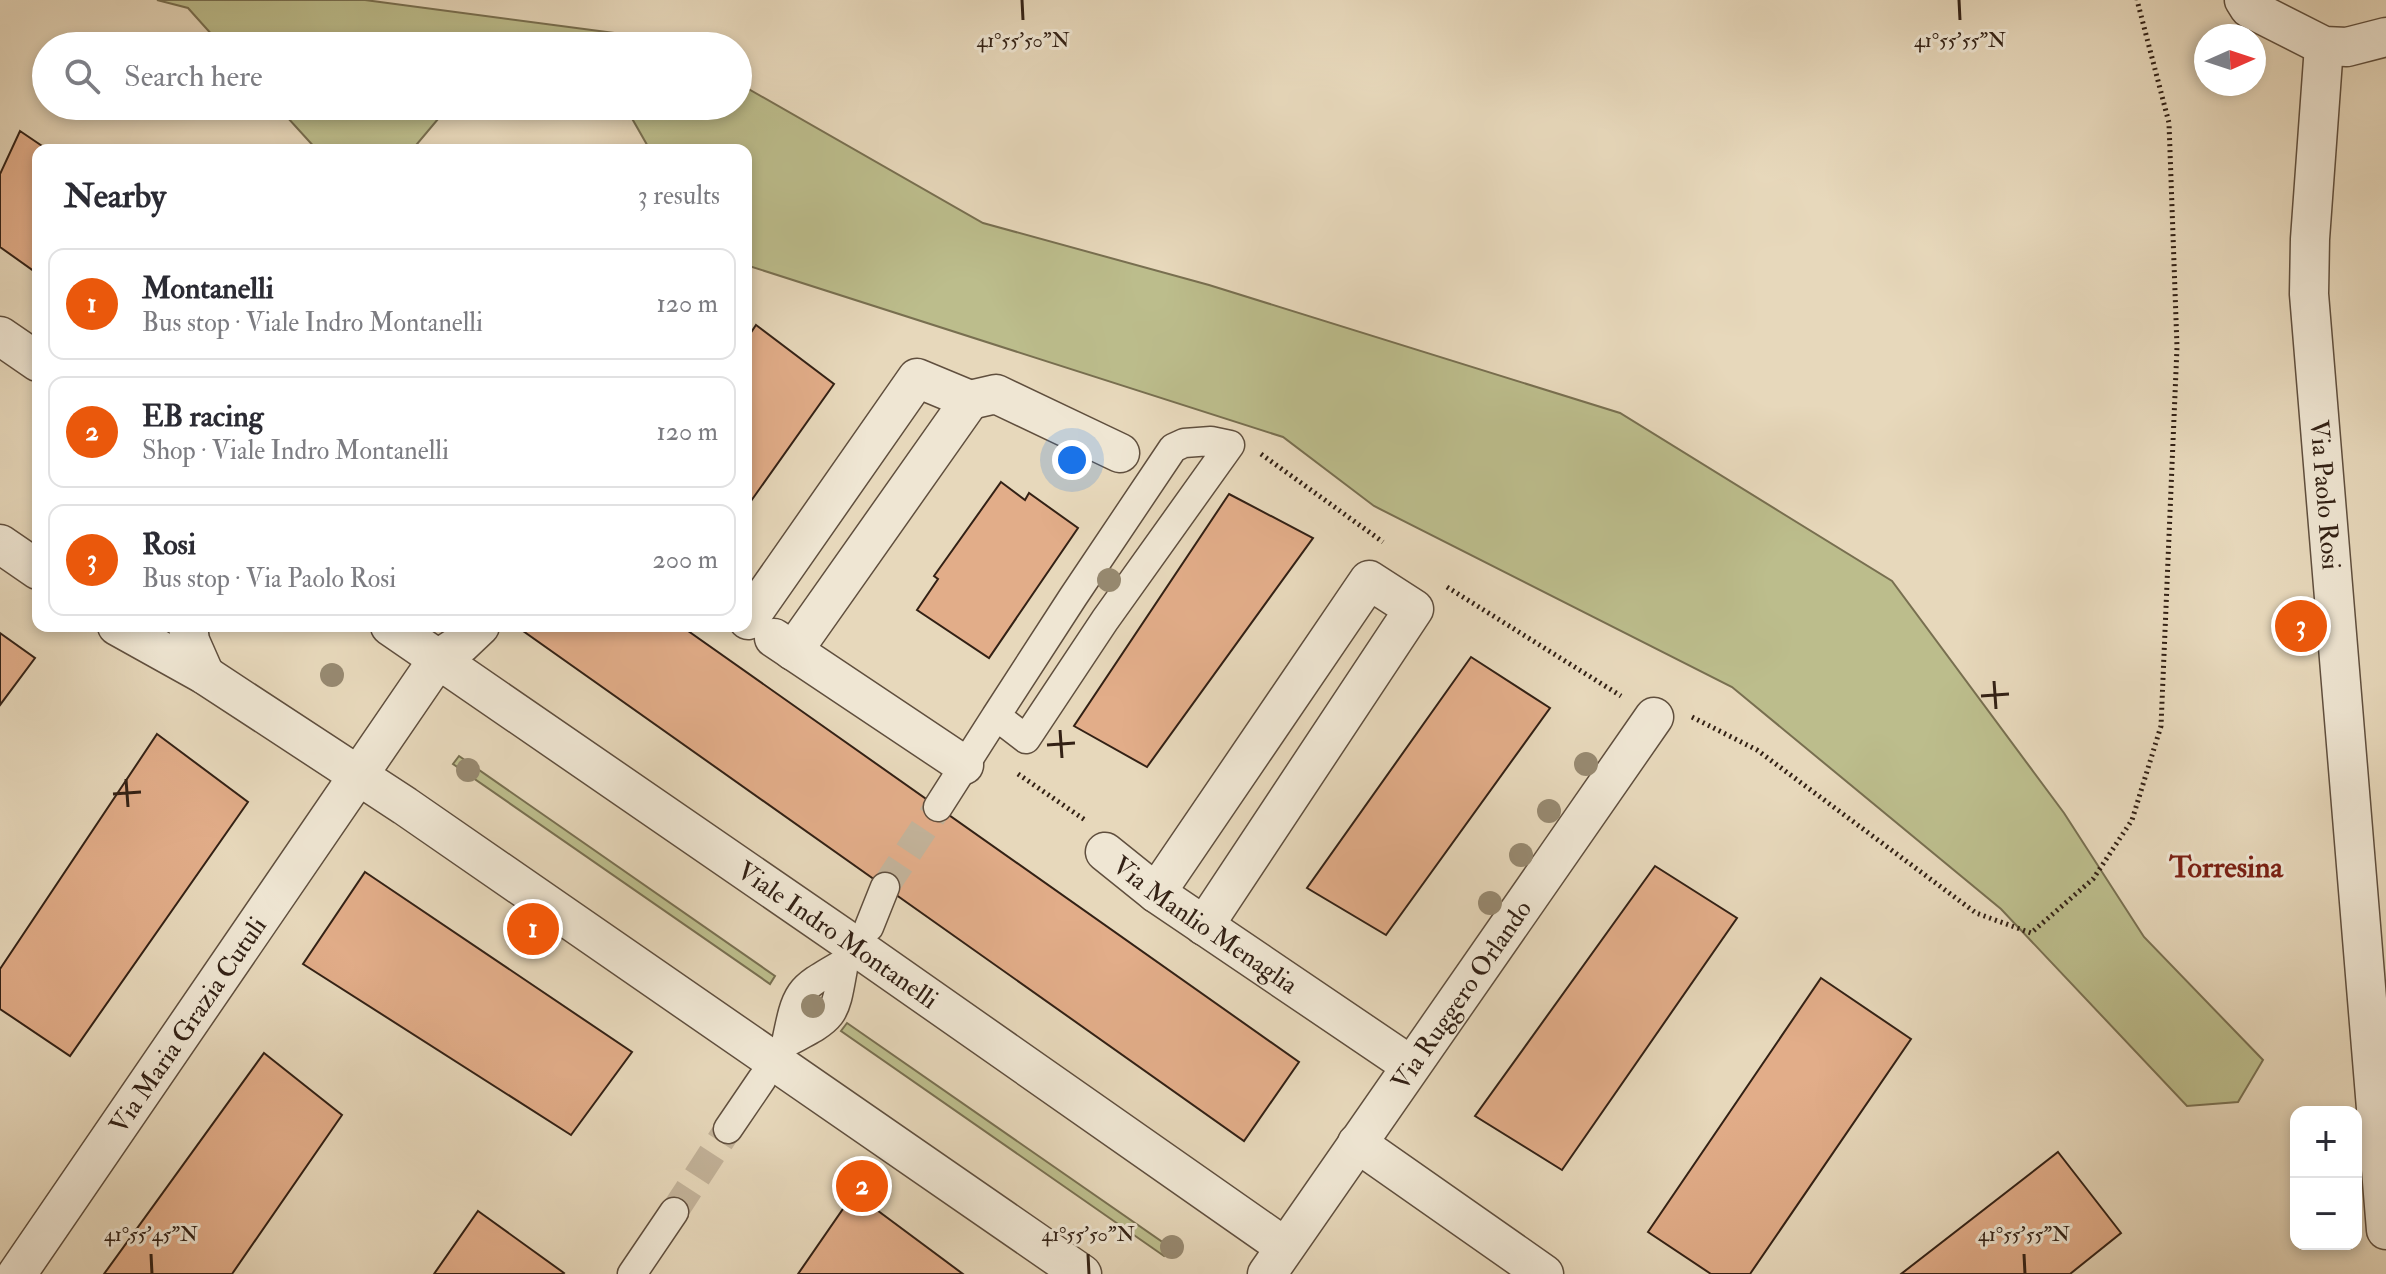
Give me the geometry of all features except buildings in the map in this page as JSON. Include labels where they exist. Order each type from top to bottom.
[{"type":"street","points":[[2244,0],[2249,8],[2324,46],[2347,47],[2386,37]]},
{"type":"street","name":"Via Paolo Rosi","points":[[2324,46],[2309,294],[2386,1230]]},
{"type":"street","points":[[0,336],[32,358]]},
{"type":"street","points":[[752,613],[917,378],[970,400],[996,394],[1120,453]]},
{"type":"street","points":[[793,651],[970,400]]},
{"type":"street","points":[[938,807],[996,716],[1073,597],[1173,448],[1184,443],[1211,441],[1230,445],[1105,620],[1026,739],[996,716]]},
{"type":"street","points":[[1132,508],[1168,532]]},
{"type":"street","points":[[0,544],[32,566]]},
{"type":"street","points":[[1156,893],[1369,580],[1414,609],[1204,926]]},
{"type":"street","points":[[1073,597],[1105,620]]},
{"type":"street","points":[[752,623],[971,756]]},
{"type":"street","points":[[128,632],[205,675],[359,776],[1082,1274]]},
{"type":"street","points":[[189,632],[205,675]]},
{"type":"street","name":"Viale Indro Montanelli","points":[[399,632],[881,964],[1276,1260]]},
{"type":"street","name":"Via Maria Grazia Cutuli","points":[[17,1274],[438,659],[474,632]]},
{"type":"street","name":"Via Ruggero Orlando","points":[[1276,1260],[1654,717]]},
{"type":"street","name":"Via Manlio Menaglia","points":[[1105,852],[1156,893],[1410,1065]]},
{"type":"street","points":[[869,927],[885,887]]},
{"type":"street","points":[[728,1129],[762,1079]]},
{"type":"street","points":[[1357,1143],[1544,1274]]},
{"type":"street","points":[[632,1274],[674,1212]]},
{"type":"path","points":[[1654,717],[1679,711],[1757,750],[1976,913],[2031,933],[2093,879],[2132,820],[2161,726],[2162,711],[2177,347],[2169,123],[2137,0]]},
{"type":"path","name":"Via Manlio Menaglia","points":[[971,756],[1101,831],[1105,852]]},
{"type":"green space","points":[[157,0],[365,0],[607,32],[209,32],[188,8]]},
{"type":"green space","points":[[752,91],[983,223],[1209,285],[1620,413],[1892,581],[2064,813],[2144,937],[2263,1060],[2238,1102],[2187,1106],[2001,909],[1732,687],[1374,506],[1283,437],[752,267],[752,144],[647,144],[633,120],[752,120]]},
{"type":"green space","points":[[290,120],[437,120],[417,144],[312,144]]},
{"type":"green space","points":[[459,756],[775,976],[770,984],[453,764]]},
{"type":"green space","points":[[847,1023],[1171,1248],[1164,1256],[841,1031]]},
{"type":"tunnel","points":[[885,887],[938,807]]},
{"type":"tunnel","points":[[674,1212],[728,1129]]},
{"type":"place","name":"Rosi","points":[[2301,626]]},
{"type":"place","name":"Montanelli","points":[[533,929]]},
{"type":"place","name":"EB racing","points":[[862,1186]]},
{"type":"district","name":"Torresina","points":[[2226,867]]}]
